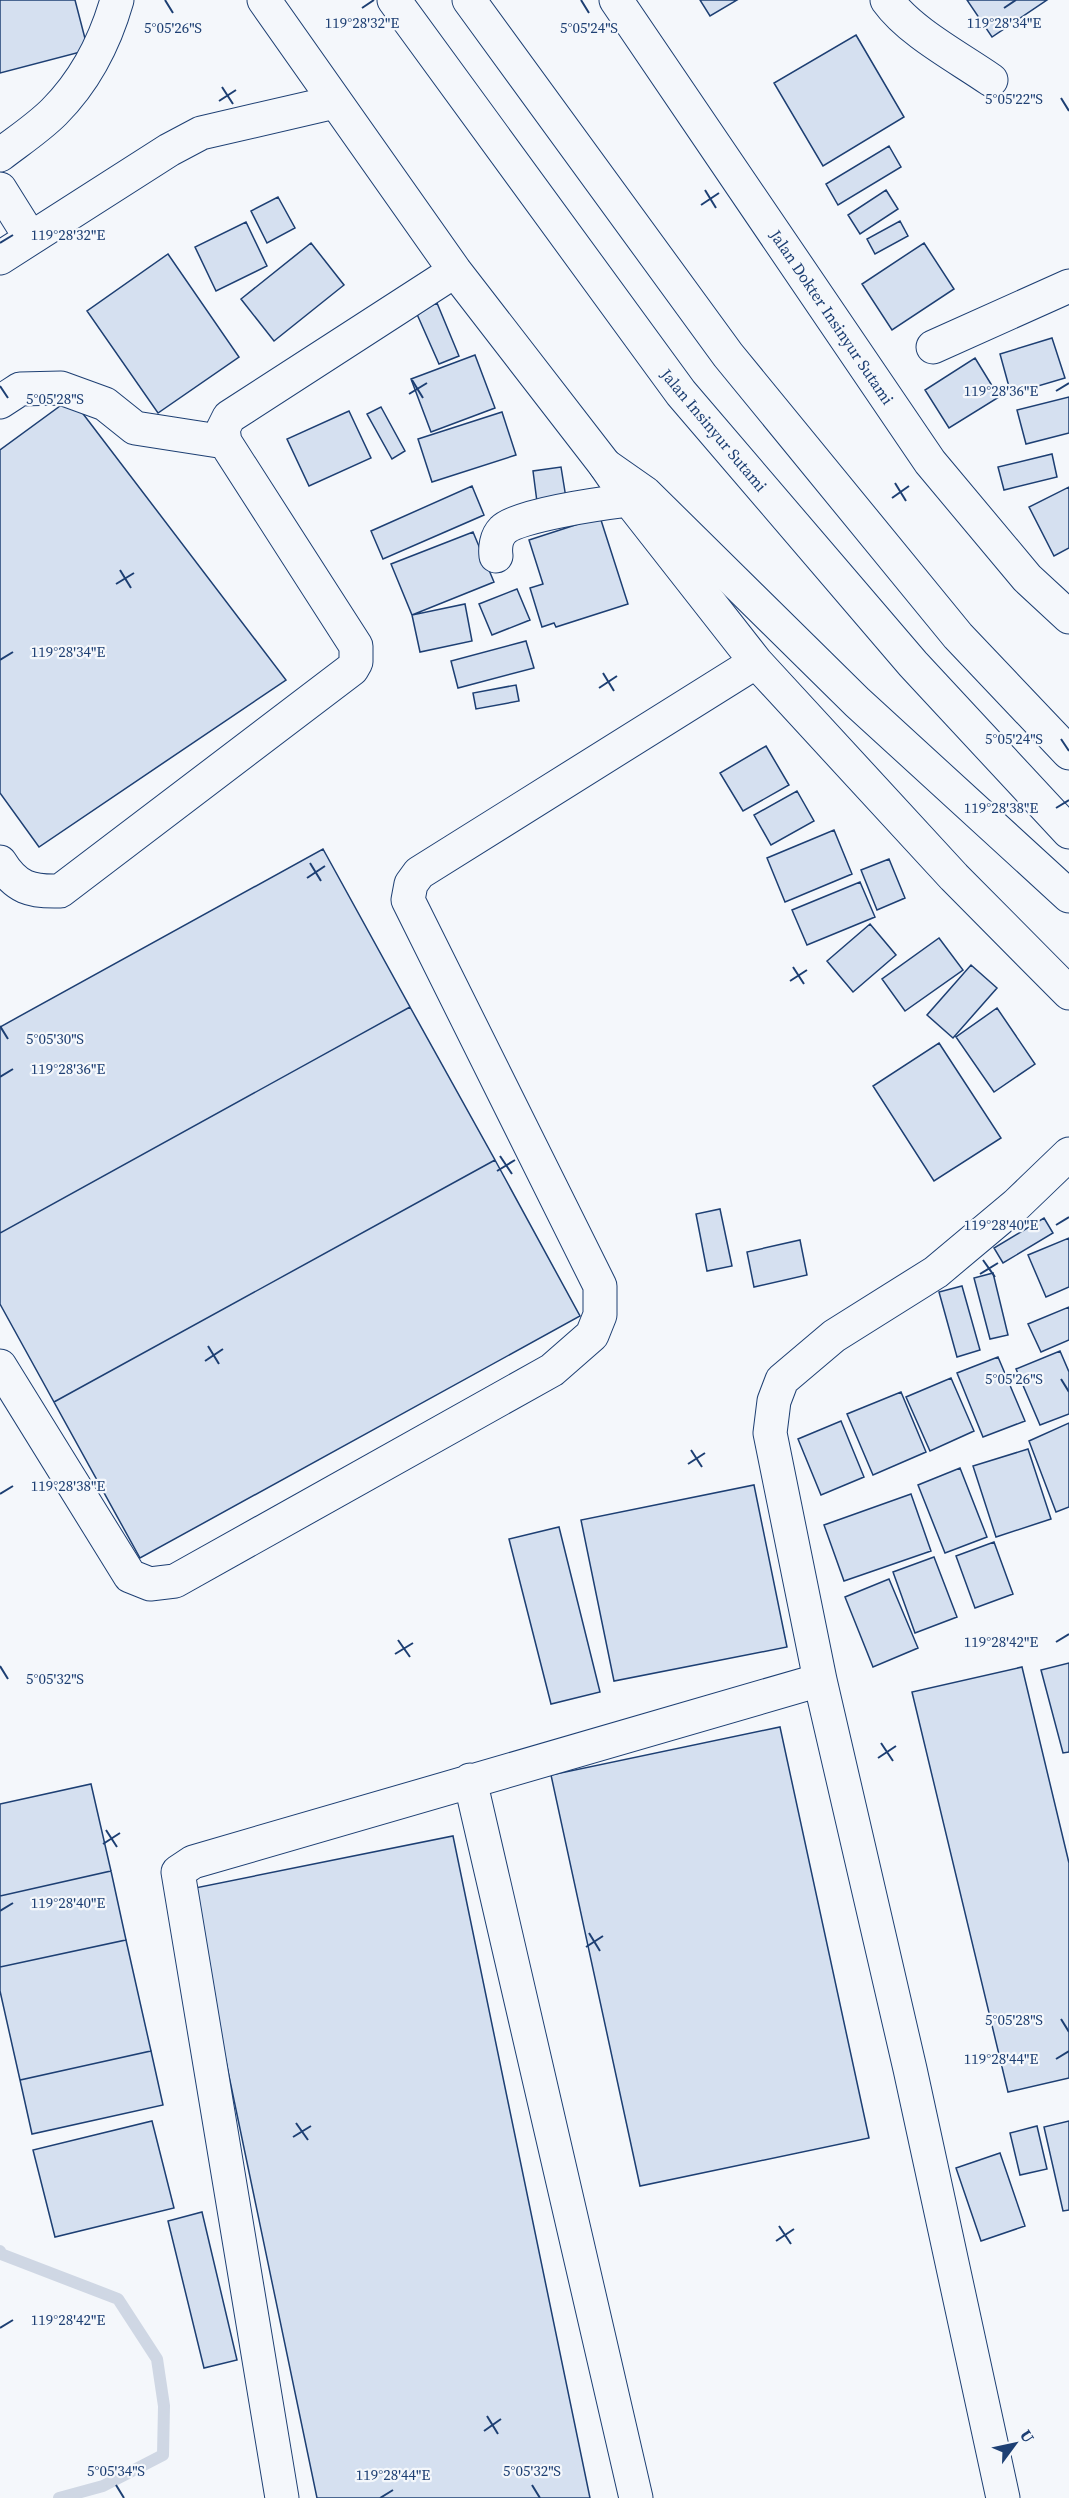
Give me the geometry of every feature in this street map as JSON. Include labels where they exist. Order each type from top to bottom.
[{"type":"main road","points":[[0,155],[53,113],[81,81],[108,32],[117,0]]},
{"type":"main road","points":[[264,0],[455,271],[629,500],[756,662],[954,877],[1069,993]]},
{"type":"main road","name":"Jalan Insinyur Sutami","points":[[394,0],[681,393],[913,664],[1069,832]]},
{"type":"main road","points":[[469,0],[728,355],[958,636],[1069,753]]},
{"type":"main road","name":"Jalan Dokter Insinyur Sutami","points":[[616,0],[930,462],[1027,578],[1069,617]]},
{"type":"main road","points":[[887,0],[893,9],[927,36],[991,80]]},
{"type":"main road","points":[[0,258],[169,150],[201,133],[335,102]]},
{"type":"main road","points":[[0,189],[30,237]]},
{"type":"main road","points":[[0,862],[6,872],[23,888],[41,892],[60,891],[352,669],[356,662],[356,646],[225,442],[223,429],[229,417],[455,271]]},
{"type":"main road","points":[[933,347],[1069,286]]},
{"type":"main road","points":[[0,402],[20,389],[61,388],[105,404],[135,428],[225,442]]},
{"type":"main road","points":[[604,465],[645,493],[857,702],[1069,896]]},
{"type":"main road","points":[[496,556],[495,546],[502,530],[519,521],[583,506],[629,500]]},
{"type":"main road","points":[[0,1366],[130,1576],[150,1584],[175,1581],[552,1370],[592,1335],[600,1315],[600,1286],[408,900],[411,884],[419,873],[756,662]]},
{"type":"main road","points":[[1004,2498],[910,2069],[820,1680],[770,1433],[774,1401],[783,1380],[834,1336],[936,1272],[1016,1205],[1069,1154]]},
{"type":"main road","points":[[282,2498],[178,1872],[193,1862],[470,1779],[820,1680]]},
{"type":"main road","points":[[470,1779],[636,2498]]},
{"type":"building","points":[[0,0],[75,0],[88,50],[0,73]]},
{"type":"building","points":[[700,0],[737,0],[710,16]]},
{"type":"building","points":[[967,0],[1047,0],[992,37]]},
{"type":"building","points":[[856,35],[904,117],[823,166],[774,83]]},
{"type":"building","points":[[889,146],[901,167],[838,205],[826,184]]},
{"type":"building","points":[[886,190],[898,209],[860,234],[848,215]]},
{"type":"building","points":[[278,197],[295,228],[267,243],[251,211]]},
{"type":"building","points":[[900,221],[908,236],[875,254],[867,239]]},
{"type":"building","points":[[246,222],[267,266],[216,291],[195,247]]},
{"type":"building","points":[[311,243],[344,285],[274,341],[241,299]]},
{"type":"building","points":[[924,243],[954,289],[892,330],[862,284]]},
{"type":"building","points":[[168,254],[239,357],[158,413],[87,311]]},
{"type":"building","points":[[437,303],[459,356],[439,364],[416,312]]},
{"type":"building","points":[[1052,338],[1065,378],[1011,394],[1000,354]]},
{"type":"building","points":[[475,355],[495,408],[431,432],[411,379]]},
{"type":"building","points":[[975,358],[999,397],[949,428],[925,390]]},
{"type":"building","points":[[1069,397],[1069,433],[1026,444],[1017,410]]},
{"type":"building","points":[[71,398],[286,680],[39,847],[0,793],[0,450]]},
{"type":"building","points":[[381,407],[405,451],[392,459],[367,414]]},
{"type":"building","points":[[349,411],[371,458],[309,486],[287,439]]},
{"type":"building","points":[[502,412],[516,455],[432,482],[418,439]]},
{"type":"building","points":[[1052,454],[1057,477],[1004,490],[998,467]]},
{"type":"building","points":[[561,467],[566,498],[537,502],[533,471]]},
{"type":"building","points":[[472,486],[484,515],[383,559],[371,531]]},
{"type":"building","points":[[1069,487],[1069,548],[1054,556],[1029,507]]},
{"type":"building","points":[[600,517],[628,604],[556,627],[554,623],[542,627],[530,588],[543,584],[529,540]]},
{"type":"building","points":[[473,532],[494,582],[412,615],[391,564]]},
{"type":"building","points":[[517,589],[530,620],[492,635],[479,604]]},
{"type":"building","points":[[465,604],[472,641],[420,652],[412,615]]},
{"type":"building","points":[[526,641],[534,668],[458,688],[451,661]]},
{"type":"building","points":[[516,685],[519,701],[476,709],[473,693]]},
{"type":"building","points":[[766,746],[789,785],[743,811],[720,773]]},
{"type":"building","points":[[797,791],[814,821],[771,845],[754,815]]},
{"type":"building","points":[[834,830],[852,874],[785,902],[767,858]]},
{"type":"building","points":[[323,849],[410,1007],[0,1233],[0,1027]]},
{"type":"building","points":[[889,859],[905,898],[877,910],[861,870]]},
{"type":"building","points":[[860,882],[875,917],[807,945],[792,910]]},
{"type":"building","points":[[870,924],[896,955],[853,992],[827,961]]},
{"type":"building","points":[[939,938],[963,970],[905,1011],[882,979]]},
{"type":"building","points":[[971,965],[997,988],[953,1038],[927,1015]]},
{"type":"building","points":[[410,1007],[495,1160],[54,1402],[0,1304],[0,1233]]},
{"type":"building","points":[[997,1008],[1035,1064],[994,1092],[956,1037]]},
{"type":"building","points":[[939,1043],[1001,1138],[934,1181],[873,1086]]},
{"type":"building","points":[[495,1160],[580,1316],[140,1558],[54,1402]]},
{"type":"building","points":[[720,1209],[732,1266],[707,1271],[696,1214]]},
{"type":"building","points":[[1044,1218],[1053,1233],[1003,1263],[994,1248]]},
{"type":"building","points":[[1069,1238],[1069,1287],[1046,1297],[1028,1255]]},
{"type":"building","points":[[800,1240],[807,1275],[754,1287],[747,1252]]},
{"type":"building","points":[[993,1273],[1008,1335],[990,1339],[974,1278]]},
{"type":"building","points":[[962,1286],[980,1350],[957,1357],[939,1292]]},
{"type":"building","points":[[1069,1307],[1069,1340],[1041,1352],[1028,1324]]},
{"type":"building","points":[[1060,1351],[1069,1372],[1069,1414],[1040,1425],[1016,1369]]},
{"type":"building","points":[[998,1357],[1025,1421],[983,1437],[957,1373]]},
{"type":"building","points":[[951,1378],[974,1431],[930,1451],[906,1397]]},
{"type":"building","points":[[901,1392],[926,1452],[873,1475],[847,1414]]},
{"type":"building","points":[[841,1421],[864,1477],[821,1495],[798,1439]]},
{"type":"building","points":[[1069,1423],[1069,1507],[1056,1512],[1029,1441]]},
{"type":"building","points":[[1028,1449],[1051,1519],[996,1537],[973,1466]]},
{"type":"building","points":[[960,1468],[987,1537],[945,1553],[918,1485]]},
{"type":"building","points":[[754,1485],[787,1647],[614,1681],[581,1520]]},
{"type":"building","points":[[911,1494],[931,1551],[844,1581],[824,1525]]},
{"type":"building","points":[[559,1527],[600,1692],[551,1704],[509,1539]]},
{"type":"building","points":[[994,1542],[1013,1594],[975,1608],[956,1556]]},
{"type":"building","points":[[934,1557],[957,1617],[915,1633],[893,1572]]},
{"type":"building","points":[[889,1579],[918,1648],[873,1667],[845,1597]]},
{"type":"building","points":[[1069,1663],[1069,1752],[1063,1753],[1041,1670]]},
{"type":"building","points":[[1022,1667],[1069,1863],[1069,2078],[1008,2092],[912,1692]]},
{"type":"building","points":[[780,1727],[869,2138],[640,2186],[551,1775]]},
{"type":"building","points":[[91,1784],[111,1871],[0,1896],[0,1804]]},
{"type":"building","points":[[453,1836],[590,2498],[317,2498],[190,1889]]},
{"type":"building","points":[[111,1871],[126,1940],[0,1967],[0,1896]]},
{"type":"building","points":[[126,1940],[151,2051],[20,2080],[0,1991],[0,1967]]},
{"type":"building","points":[[151,2051],[163,2105],[32,2134],[20,2080]]},
{"type":"building","points":[[152,2121],[174,2208],[55,2237],[33,2150]]},
{"type":"building","points":[[1069,2121],[1069,2210],[1063,2211],[1044,2127]]},
{"type":"building","points":[[1037,2126],[1047,2169],[1020,2175],[1010,2133]]},
{"type":"building","points":[[1000,2153],[1025,2226],[981,2241],[956,2168]]},
{"type":"building","points":[[202,2212],[237,2360],[204,2368],[168,2221]]},
{"type":"waterway","points":[[0,2251],[1,2254],[118,2299],[157,2359],[164,2406],[163,2455],[103,2486],[59,2498]]}]
